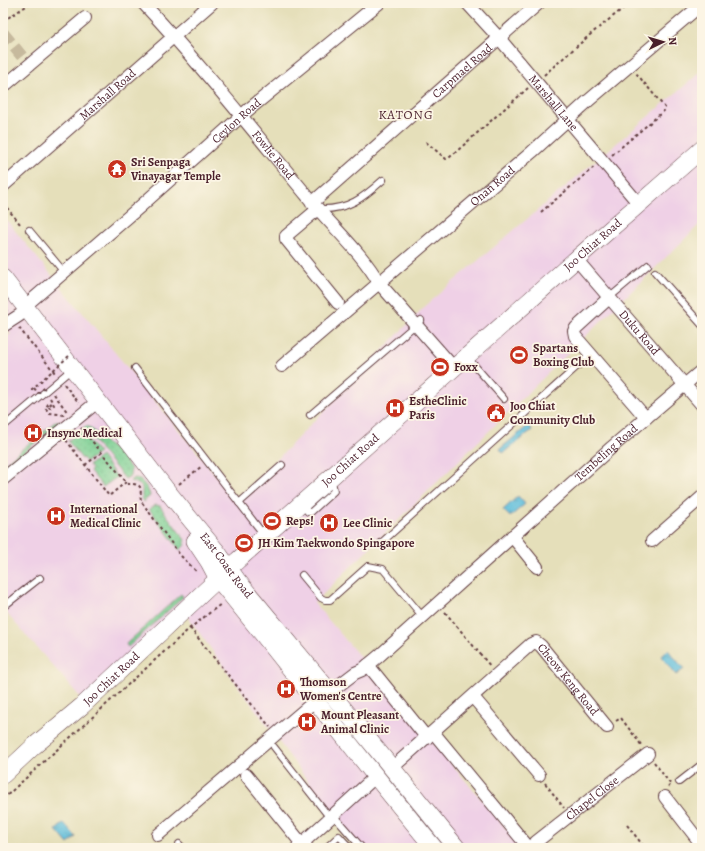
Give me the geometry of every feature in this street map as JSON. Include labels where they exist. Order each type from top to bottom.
[{"type":"main road","name":"Joo Chiat Road","points":[[3,775],[34,746],[82,706],[223,574],[301,504],[702,149]]},
{"type":"main road","name":"East Coast Road","points":[[3,278],[16,311],[218,553],[223,574]]},
{"type":"main road","name":"East Coast Road","points":[[3,293],[137,468],[196,542],[209,562],[223,574],[327,697],[392,768],[456,848]]},
{"type":"main road","name":"East Coast Road","points":[[327,697],[375,777],[434,848]]},
{"type":"street","name":"Fowlie Road","points":[[143,3],[174,36],[315,206],[419,323],[460,364]]},
{"type":"street","name":"Marshall Road","points":[[3,186],[212,3]]},
{"type":"street","name":"Marshall Lane","points":[[467,3],[499,38],[639,204]]},
{"type":"street","name":"Carpmael Road","points":[[338,303],[286,239],[286,236],[315,206],[539,3]]},
{"type":"street","name":"Onan Road","points":[[282,366],[702,4]]},
{"type":"street","name":"Ceylon Road","points":[[3,326],[16,311],[142,205],[241,116],[373,5]]},
{"type":"street","points":[[3,88],[27,62],[85,18]]},
{"type":"street","name":"Duku Road","points":[[576,259],[702,405]]},
{"type":"street","points":[[610,297],[574,331],[578,340],[646,418]]},
{"type":"street","name":"Tembeling Road","points":[[327,697],[354,673],[365,668],[512,536],[702,370]]},
{"type":"street","points":[[3,479],[91,407]]},
{"type":"street","points":[[652,541],[702,497]]},
{"type":"street","points":[[512,536],[537,567]]},
{"type":"street","name":"Cheow Keng Road","points":[[392,768],[531,644],[536,642],[541,646],[607,727]]},
{"type":"street","points":[[365,668],[430,735],[529,846]]},
{"type":"street","points":[[158,835],[276,735],[327,697]]},
{"type":"street","points":[[473,697],[539,775]]},
{"type":"street","name":"Chapel Close","points":[[529,846],[648,754]]},
{"type":"street","points":[[246,775],[304,845],[332,816],[375,777]]},
{"type":"street","points":[[665,797],[702,845]]},
{"type":"lane","points":[[315,206],[334,210],[365,196],[383,180]]},
{"type":"lane","points":[[29,230],[64,272]]},
{"type":"lane","points":[[610,297],[648,265]]},
{"type":"lane","points":[[655,272],[702,325]]},
{"type":"lane","points":[[310,415],[419,323]]},
{"type":"lane","points":[[381,543],[590,354]]},
{"type":"lane","points":[[460,364],[504,399]]},
{"type":"lane","points":[[135,368],[265,537]]},
{"type":"lane","points":[[3,427],[66,374]]},
{"type":"lane","points":[[239,503],[282,465]]},
{"type":"lane","points":[[302,575],[321,598],[330,600],[368,566],[383,569],[423,616]]},
{"type":"lane","points":[[3,607],[40,578]]},
{"type":"lane","points":[[274,747],[332,816],[362,848]]},
{"type":"lane","points":[[678,782],[702,764]]},
{"type":"lane","points":[[326,848],[339,836],[350,848]]},
{"type":"path","points":[[3,21],[31,3]]},
{"type":"path","points":[[426,142],[446,159],[449,158],[592,33],[630,3]]},
{"type":"path","points":[[3,14],[6,19]]},
{"type":"path","points":[[607,151],[611,156],[666,109],[634,71]]},
{"type":"path","points":[[542,212],[598,164]]},
{"type":"path","points":[[3,203],[20,224]]},
{"type":"path","points":[[31,390],[70,355]]},
{"type":"path","points":[[34,388],[38,393],[46,387]]},
{"type":"path","points":[[49,398],[54,405],[50,408],[48,406],[51,404],[50,402],[46,406],[50,413],[70,415],[54,394]]},
{"type":"path","points":[[60,433],[109,496],[126,482]]},
{"type":"path","points":[[85,465],[102,453]]},
{"type":"path","points":[[168,492],[207,462]]},
{"type":"path","points":[[144,505],[180,555],[197,572]]},
{"type":"path","points":[[3,799],[190,628],[222,604],[222,601]]},
{"type":"path","points":[[438,604],[497,674]]},
{"type":"path","points":[[190,628],[276,735]]},
{"type":"path","points":[[607,727],[621,718],[671,785],[662,793],[665,797]]},
{"type":"path","points":[[539,775],[570,815]]},
{"type":"path","points":[[628,825],[645,848]]},
{"type":"shaded area","points":[[702,71],[702,222],[314,603],[523,848],[357,848],[181,608],[87,705],[3,609],[3,339],[11,334],[3,324],[3,216],[237,501],[428,303]]},
{"type":"green space","points":[[56,421],[62,421],[3,469],[3,465]]},
{"type":"green space","points":[[86,426],[91,428],[109,446],[118,451],[131,469],[130,476],[125,479],[83,428]]},
{"type":"green space","points":[[80,431],[99,453],[86,462],[68,441]]},
{"type":"green space","points":[[101,456],[117,477],[103,487],[90,471],[92,469],[89,465]]},
{"type":"green space","points":[[135,478],[143,482],[147,487],[150,496],[143,502],[142,488],[136,483],[130,481]]},
{"type":"green space","points":[[156,505],[160,506],[185,540],[185,545],[180,550],[149,509]]},
{"type":"green space","points":[[181,594],[183,597],[128,647],[126,644]]},
{"type":"water","points":[[529,425],[532,430],[503,453],[500,449]]},
{"type":"water","points":[[518,496],[525,504],[510,517],[503,510]]},
{"type":"water","points":[[668,650],[684,669],[676,675],[661,656]]},
{"type":"water","points":[[64,823],[76,837],[68,844],[56,830]]},
{"type":"tunnel","points":[[3,33],[24,59]]},
{"type":"place","name":"Sri Senpaga Vinayagar Temple","points":[[117,169]]},
{"type":"place","name":"Spartans Boxing Club","points":[[519,355]]},
{"type":"place","name":"Foxx","points":[[440,367]]},
{"type":"place","name":"EstheClinic Paris","points":[[395,408]]},
{"type":"place","name":"Joo Chiat Community Club","points":[[496,413]]},
{"type":"place","name":"Insync Medical","points":[[33,433]]},
{"type":"place","name":"International Medical Clinic","points":[[56,516]]},
{"type":"place","name":"Reps!","points":[[272,521]]},
{"type":"place","name":"Lee Clinic","points":[[329,523]]},
{"type":"place","name":"JH Kim Taekwondo Spingapore","points":[[244,543]]},
{"type":"place","name":"Thomson Women's Centre","points":[[286,689]]},
{"type":"place","name":"Mount Pleasant Animal Clinic","points":[[307,722]]},
{"type":"district","name":"KATONG","points":[[406,114]]}]
